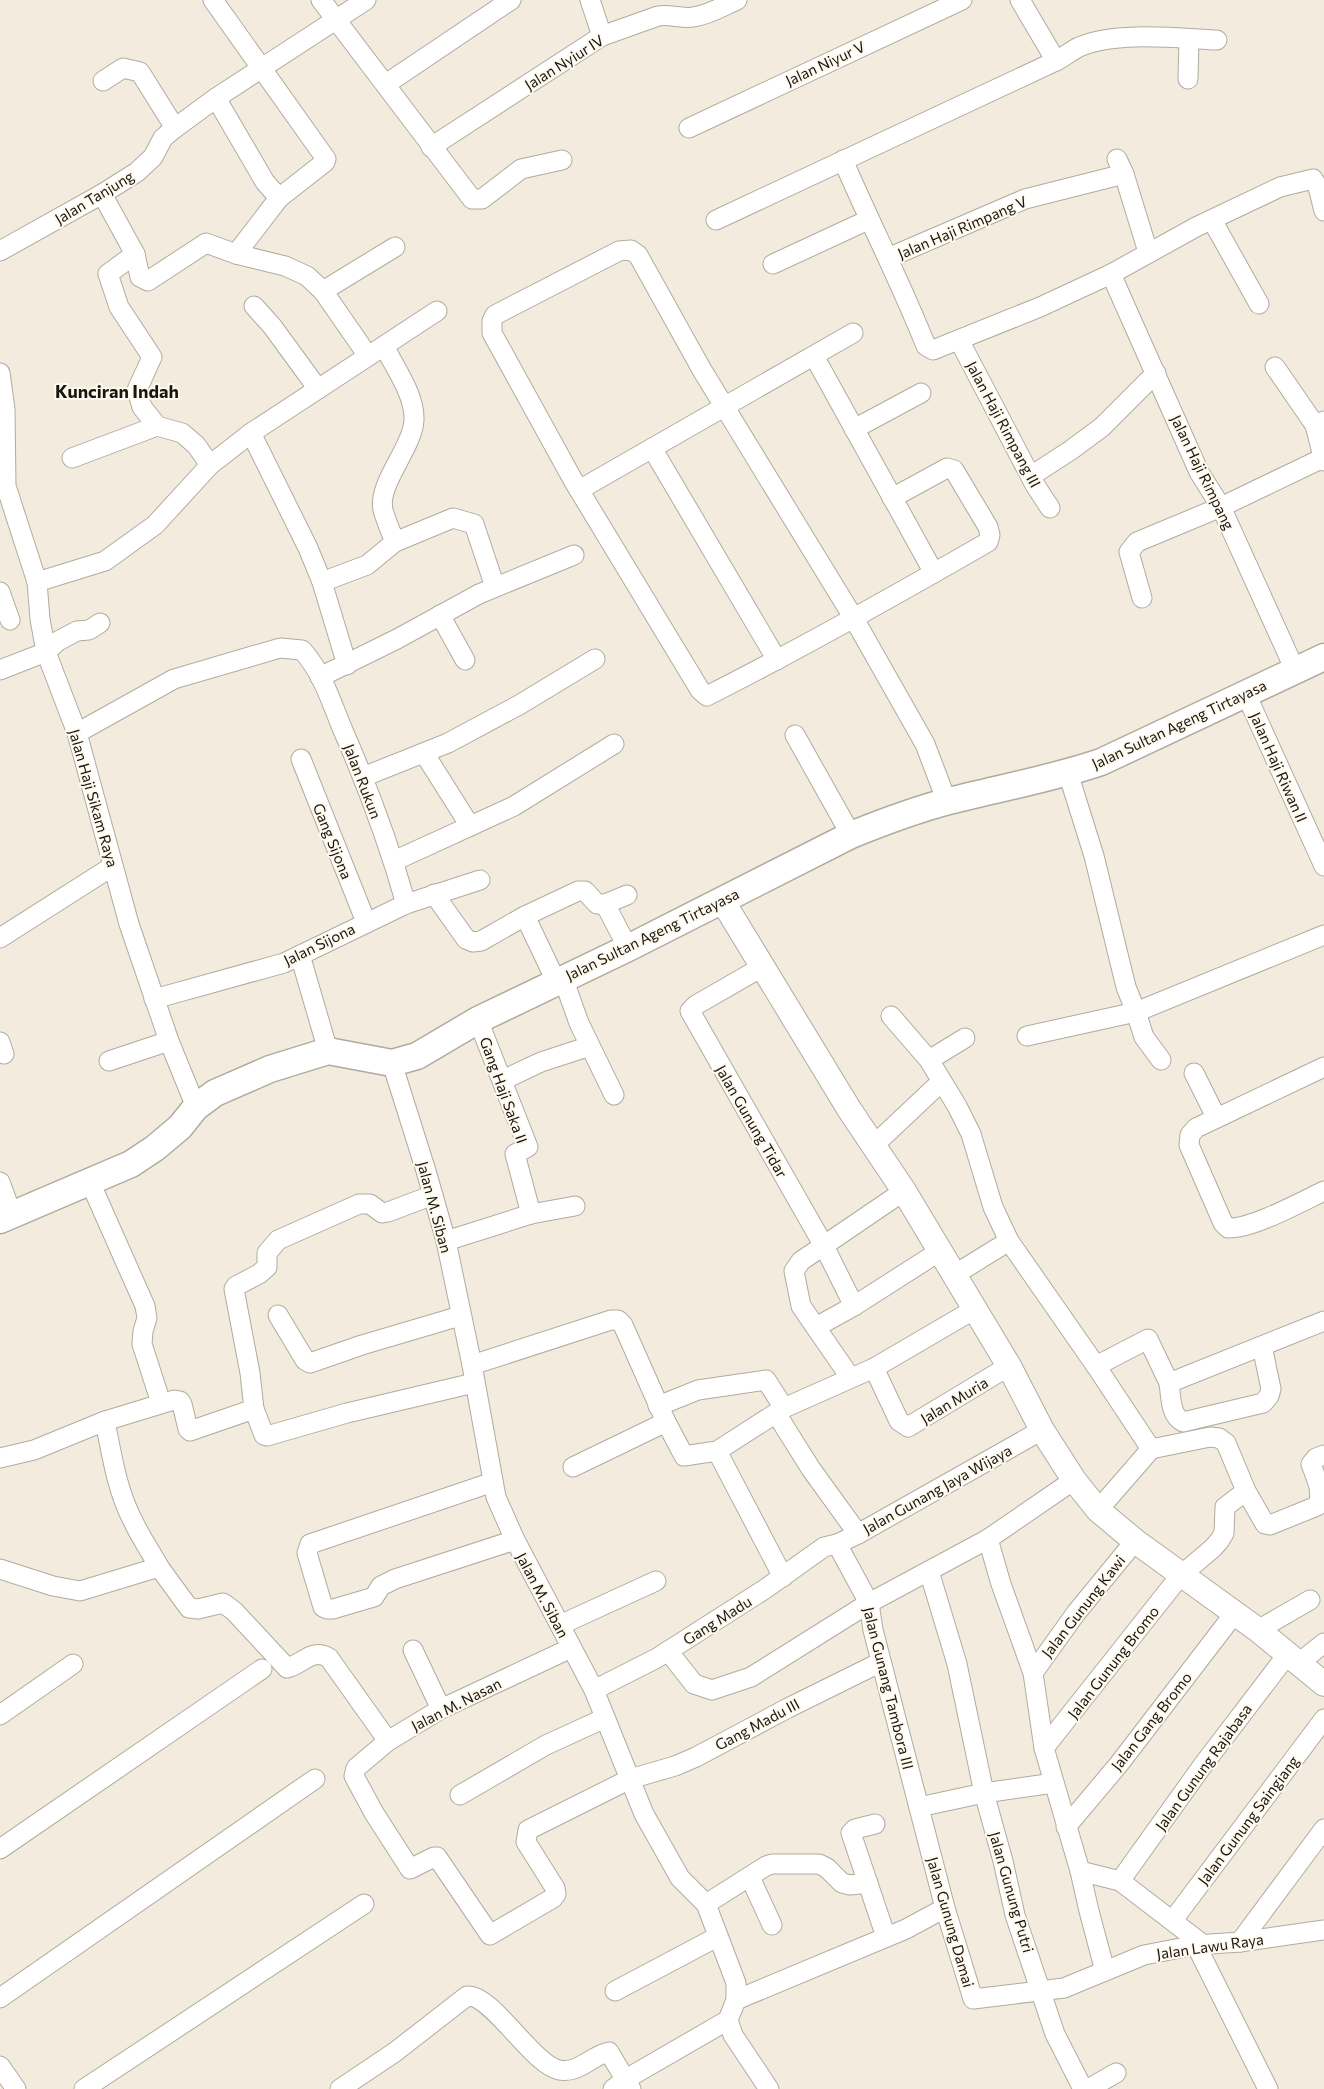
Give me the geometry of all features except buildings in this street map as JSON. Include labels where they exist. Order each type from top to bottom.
[{"type":"main road","name":"Jalan Sultan Ageng Tirtayasa","points":[[6,1218],[131,1164],[155,1148],[180,1127],[196,1108],[216,1092],[270,1069],[328,1051],[392,1063],[417,1056],[478,1020],[559,979],[628,948],[851,835],[889,819],[947,802],[1068,773],[1118,756],[1324,657]]},
{"type":"street","points":[[213,0],[326,158],[326,162],[279,198],[236,254]]},
{"type":"street","points":[[321,0],[472,200],[482,199],[521,169],[562,160]]},
{"type":"street","name":"Jalan Tanjung","points":[[3,243],[102,194],[137,172],[153,158],[164,138],[175,128],[216,98],[366,0]]},
{"type":"street","points":[[386,84],[511,0]]},
{"type":"street","points":[[590,0],[602,36]]},
{"type":"street","name":"Jalan Nyiur IV","points":[[431,147],[602,36],[658,16],[668,15],[692,18],[737,0]]},
{"type":"street","name":"Jalan Niyur V","points":[[688,128],[962,0]]},
{"type":"street","points":[[1020,0],[1056,61]]},
{"type":"street","points":[[716,220],[1056,61],[1080,47],[1103,40],[1148,37],[1217,40]]},
{"type":"street","points":[[1188,79],[1189,38]]},
{"type":"street","points":[[102,81],[123,68],[140,72],[175,128]]},
{"type":"street","points":[[216,98],[265,182],[279,198]]},
{"type":"street","points":[[843,160],[868,220],[888,258],[926,346],[933,350],[1040,307],[1111,274],[1148,252],[1280,187],[1313,179],[1318,187],[1324,211]]},
{"type":"street","name":"Jalan Haji Rimpang V","points":[[888,258],[1025,199],[1120,166],[1148,252]]},
{"type":"street","points":[[102,194],[135,254],[140,277],[148,281],[206,243],[236,254],[285,266],[307,276],[323,291],[368,356]]},
{"type":"street","points":[[773,264],[868,220]]},
{"type":"street","points":[[1212,220],[1259,304]]},
{"type":"street","points":[[323,291],[395,247]]},
{"type":"street","points":[[892,498],[947,468],[954,470],[988,527],[990,534],[988,542],[934,573],[853,617],[776,660],[708,696],[700,690],[579,490],[492,333],[492,321],[495,315],[620,251],[631,250],[638,255],[725,408],[853,617],[925,744],[947,802]]},
{"type":"street","points":[[135,254],[108,274],[120,307],[152,357],[137,390],[142,407],[157,426],[182,433],[196,445],[210,465]]},
{"type":"street","name":"Jalan Haji Rimpang","points":[[1111,274],[1199,472],[1221,507],[1295,670]]},
{"type":"street","points":[[254,306],[272,326],[318,389]]},
{"type":"street","points":[[37,582],[105,561],[111,557],[155,525],[210,465],[251,433],[437,311]]},
{"type":"street","points":[[579,490],[853,333]]},
{"type":"street","name":"Jalan Haji Rimpang III","points":[[959,340],[1050,508]]},
{"type":"street","points":[[384,346],[410,397],[414,418],[412,434],[394,466],[382,508],[395,542]]},
{"type":"street","points":[[814,356],[934,573]]},
{"type":"street","points":[[1142,598],[1129,552],[1137,542],[1221,507],[1323,459],[1320,423],[1275,367]]},
{"type":"street","name":"Jalan Haji Sikam Raya","points":[[0,373],[6,409],[3,488],[37,582],[40,619],[46,652],[77,733],[129,924],[169,1041],[196,1108]]},
{"type":"street","points":[[1031,476],[1102,427],[1156,373]]},
{"type":"street","points":[[854,429],[922,393]]},
{"type":"street","points":[[72,458],[157,426]]},
{"type":"street","points":[[251,433],[308,548],[322,582],[347,665]]},
{"type":"street","points":[[652,448],[776,660]]},
{"type":"street","points":[[322,582],[367,565],[395,542],[453,518],[474,524],[495,587]]},
{"type":"street","points":[[77,733],[174,679],[280,648],[302,650],[316,669],[347,665],[495,587],[574,556]]},
{"type":"street","points":[[0,592],[10,620]]},
{"type":"street","points":[[440,615],[465,660]]},
{"type":"street","points":[[0,670],[46,652],[58,641],[76,631],[89,630],[100,623]]},
{"type":"street","points":[[363,777],[456,739],[595,659]]},
{"type":"street","name":"Jalan Rukun","points":[[316,669],[363,777],[394,861],[406,904]]},
{"type":"street","name":"Jalan Haji Riwan II","points":[[1246,694],[1324,866]]},
{"type":"street","points":[[795,735],[851,835]]},
{"type":"street","points":[[394,861],[514,806],[614,744]]},
{"type":"street","points":[[424,753],[470,826]]},
{"type":"street","name":"Gang Sijona","points":[[301,759],[366,922]]},
{"type":"street","points":[[1068,773],[1094,856],[1126,987],[1144,1037],[1161,1060]]},
{"type":"street","points":[[0,938],[113,866]]},
{"type":"street","name":"Jalan Sijona","points":[[154,999],[284,963],[406,904],[480,880]]},
{"type":"street","points":[[434,894],[466,939],[473,942],[481,941],[525,916],[578,891],[584,891],[589,894],[597,904],[606,904],[627,895]]},
{"type":"street","points":[[722,900],[873,1146],[904,1191],[1009,1366],[1040,1431],[1074,1480],[1098,1510],[1135,1541],[1180,1576],[1258,1630],[1324,1684]]},
{"type":"street","points":[[606,904],[628,948]]},
{"type":"street","points":[[525,916],[559,979],[614,1095]]},
{"type":"street","points":[[1027,1036],[1136,1012],[1324,935]]},
{"type":"street","points":[[300,955],[328,1051]]},
{"type":"street","name":"Jalan Gunung Tidar","points":[[762,967],[696,1005],[690,1012],[824,1246],[854,1306]]},
{"type":"street","points":[[891,1016],[929,1060],[957,1106],[971,1134],[993,1207],[1009,1241],[1151,1449]]},
{"type":"street","name":"Gang Haji Saka II","points":[[478,1020],[502,1080],[509,1104],[528,1148],[516,1154],[531,1214]]},
{"type":"street","points":[[929,1060],[965,1038]]},
{"type":"street","points":[[109,1061],[169,1041]]},
{"type":"street","points":[[502,1080],[541,1062],[590,1046]]},
{"type":"street","name":"Jalan M. Siban","points":[[392,1063],[446,1241],[496,1497],[514,1540],[594,1690],[644,1814],[680,1878],[706,1904],[736,1983],[736,2000],[728,2020]]},
{"type":"street","points":[[1324,1067],[1196,1128],[1190,1135],[1189,1145],[1223,1223],[1228,1228],[1237,1228],[1324,1191]]},
{"type":"street","points":[[1194,1073],[1216,1117]]},
{"type":"street","points":[[873,1146],[941,1082]]},
{"type":"street","points":[[0,1182],[6,1218]]},
{"type":"street","points":[[90,1182],[145,1306],[148,1318],[143,1331],[142,1344],[161,1403]]},
{"type":"street","points":[[850,1377],[801,1306],[794,1271],[801,1260],[904,1191]]},
{"type":"street","points":[[433,1195],[382,1213],[370,1204],[359,1204],[278,1240],[267,1253],[267,1267],[236,1286],[234,1289],[250,1373],[254,1409],[264,1435],[267,1436],[347,1413],[473,1374],[611,1320],[618,1320],[623,1325],[662,1414],[684,1456],[717,1451],[781,1410],[850,1377],[874,1368],[975,1309]]},
{"type":"street","points":[[446,1241],[531,1214],[575,1206]]},
{"type":"street","points":[[954,1275],[1009,1241]]},
{"type":"street","points":[[816,1327],[854,1306],[940,1251]]},
{"type":"street","points":[[278,1315],[305,1360],[310,1363],[362,1345],[460,1316]]},
{"type":"street","points":[[1169,1383],[1324,1321]]},
{"type":"street","points":[[1096,1366],[1148,1339],[1169,1383],[1176,1418],[1183,1422],[1263,1403],[1269,1396],[1271,1389],[1262,1346]]},
{"type":"street","name":"Jalan Muria","points":[[874,1368],[898,1421],[908,1428],[1009,1366]]},
{"type":"street","points":[[573,1467],[662,1414],[698,1390],[766,1380],[781,1410],[779,1418],[811,1469],[858,1534]]},
{"type":"street","points":[[0,1458],[34,1450],[105,1421],[161,1403],[180,1400],[188,1430],[190,1431],[254,1409]]},
{"type":"street","points":[[105,1421],[115,1471],[122,1496],[133,1522],[160,1567],[189,1608],[198,1609],[223,1603],[234,1611],[287,1668],[309,1655],[323,1654],[329,1658],[388,1741]]},
{"type":"street","name":"Jalan Gunang Jaya Wijaya","points":[[837,1544],[1040,1431]]},
{"type":"street","points":[[1098,1510],[1151,1449],[1210,1437],[1219,1438],[1226,1443],[1246,1491],[1265,1524],[1270,1524],[1317,1506],[1322,1499],[1311,1464],[1316,1458],[1324,1455]]},
{"type":"street","points":[[717,1451],[783,1577]]},
{"type":"street","points":[[668,1651],[694,1684],[712,1690],[751,1677],[869,1604],[988,1539],[1074,1480]]},
{"type":"street","points":[[493,1482],[310,1544],[307,1553],[323,1607],[327,1609],[333,1608],[374,1597],[381,1586],[395,1579],[514,1540]]},
{"type":"street","name":"Jalan Gunung Bromo","points":[[1044,1748],[1180,1576],[1214,1548],[1224,1533],[1225,1507],[1246,1491]]},
{"type":"street","points":[[988,1539],[1001,1584],[1033,1673],[1044,1748],[1080,1871],[1088,1911],[1105,1971]]},
{"type":"street","name":"Jalan Gunung Kawi","points":[[1033,1673],[1076,1613],[1135,1541]]},
{"type":"street","name":"Gang Madu","points":[[594,1690],[668,1651],[783,1577],[824,1547],[837,1544]]},
{"type":"street","name":"Jalan Gunang Tambora III","points":[[837,1544],[869,1604],[881,1662],[919,1807]]},
{"type":"street","points":[[0,1569],[53,1586],[80,1591],[160,1567]]},
{"type":"street","name":"Jalan Gunung Putri","points":[[929,1571],[957,1664],[984,1792],[1003,1860],[1015,1914],[1055,2034],[1083,2089]]},
{"type":"street","points":[[560,1625],[656,1581]]},
{"type":"street","points":[[1258,1630],[1310,1600]]},
{"type":"street","name":"Jalan Gang Bromo","points":[[1066,1827],[1113,1771],[1234,1614]]},
{"type":"street","name":"Jalan Gunung Rajabasa","points":[[1120,1881],[1203,1765],[1293,1659],[1324,1643]]},
{"type":"street","name":"Jalan M. Nasan","points":[[354,1776],[356,1768],[360,1763],[388,1741],[441,1709],[571,1648]]},
{"type":"street","points":[[413,1650],[441,1709]]},
{"type":"street","name":"Gang Madu III","points":[[354,1776],[374,1813],[410,1869],[437,1857],[490,1935],[553,1898],[556,1894],[555,1888],[526,1842],[528,1830],[630,1779],[675,1766],[696,1757],[788,1708],[881,1662]]},
{"type":"street","points":[[0,1715],[73,1664]]},
{"type":"street","points":[[0,1849],[262,1669]]},
{"type":"street","points":[[460,1795],[546,1745],[605,1718]]},
{"type":"street","name":"Jalan Gunung Saingiang","points":[[1173,1920],[1324,1719]]},
{"type":"street","points":[[0,1998],[315,1779]]},
{"type":"street","points":[[919,1807],[984,1792],[1054,1783]]},
{"type":"street","name":"Jalan Gunung Damai","points":[[919,1807],[945,1908],[973,1999],[1042,1992]]},
{"type":"street","points":[[875,1824],[855,1829],[851,1833],[886,1937]]},
{"type":"street","points":[[1240,1942],[1324,1828]]},
{"type":"street","points":[[706,1904],[772,1864],[812,1863],[827,1868],[842,1883],[850,1885],[868,1883]]},
{"type":"street","points":[[1080,1871],[1120,1881],[1173,1920],[1200,1946],[1263,2085]]},
{"type":"street","points":[[750,1877],[772,1925]]},
{"type":"street","points":[[84,2089],[364,1904]]},
{"type":"street","points":[[736,2000],[886,1937],[945,1908]]},
{"type":"street","name":"Jalan Lawu Raya","points":[[1042,1992],[1064,1988],[1144,1954],[1324,1930]]},
{"type":"street","points":[[615,1991],[717,1937]]},
{"type":"street","points":[[340,2089],[395,2052],[467,1996],[471,1996],[486,2004],[541,2058],[558,2070],[578,2068],[603,2053],[610,2052],[623,2086],[728,2020],[734,2035],[769,2089]]},
{"type":"street","points":[[0,2066],[16,2089]]},
{"type":"street","points":[[1088,2089],[1116,2073]]},
{"type":"district","name":"Kunciran Indah","points":[[117,391]]}]
